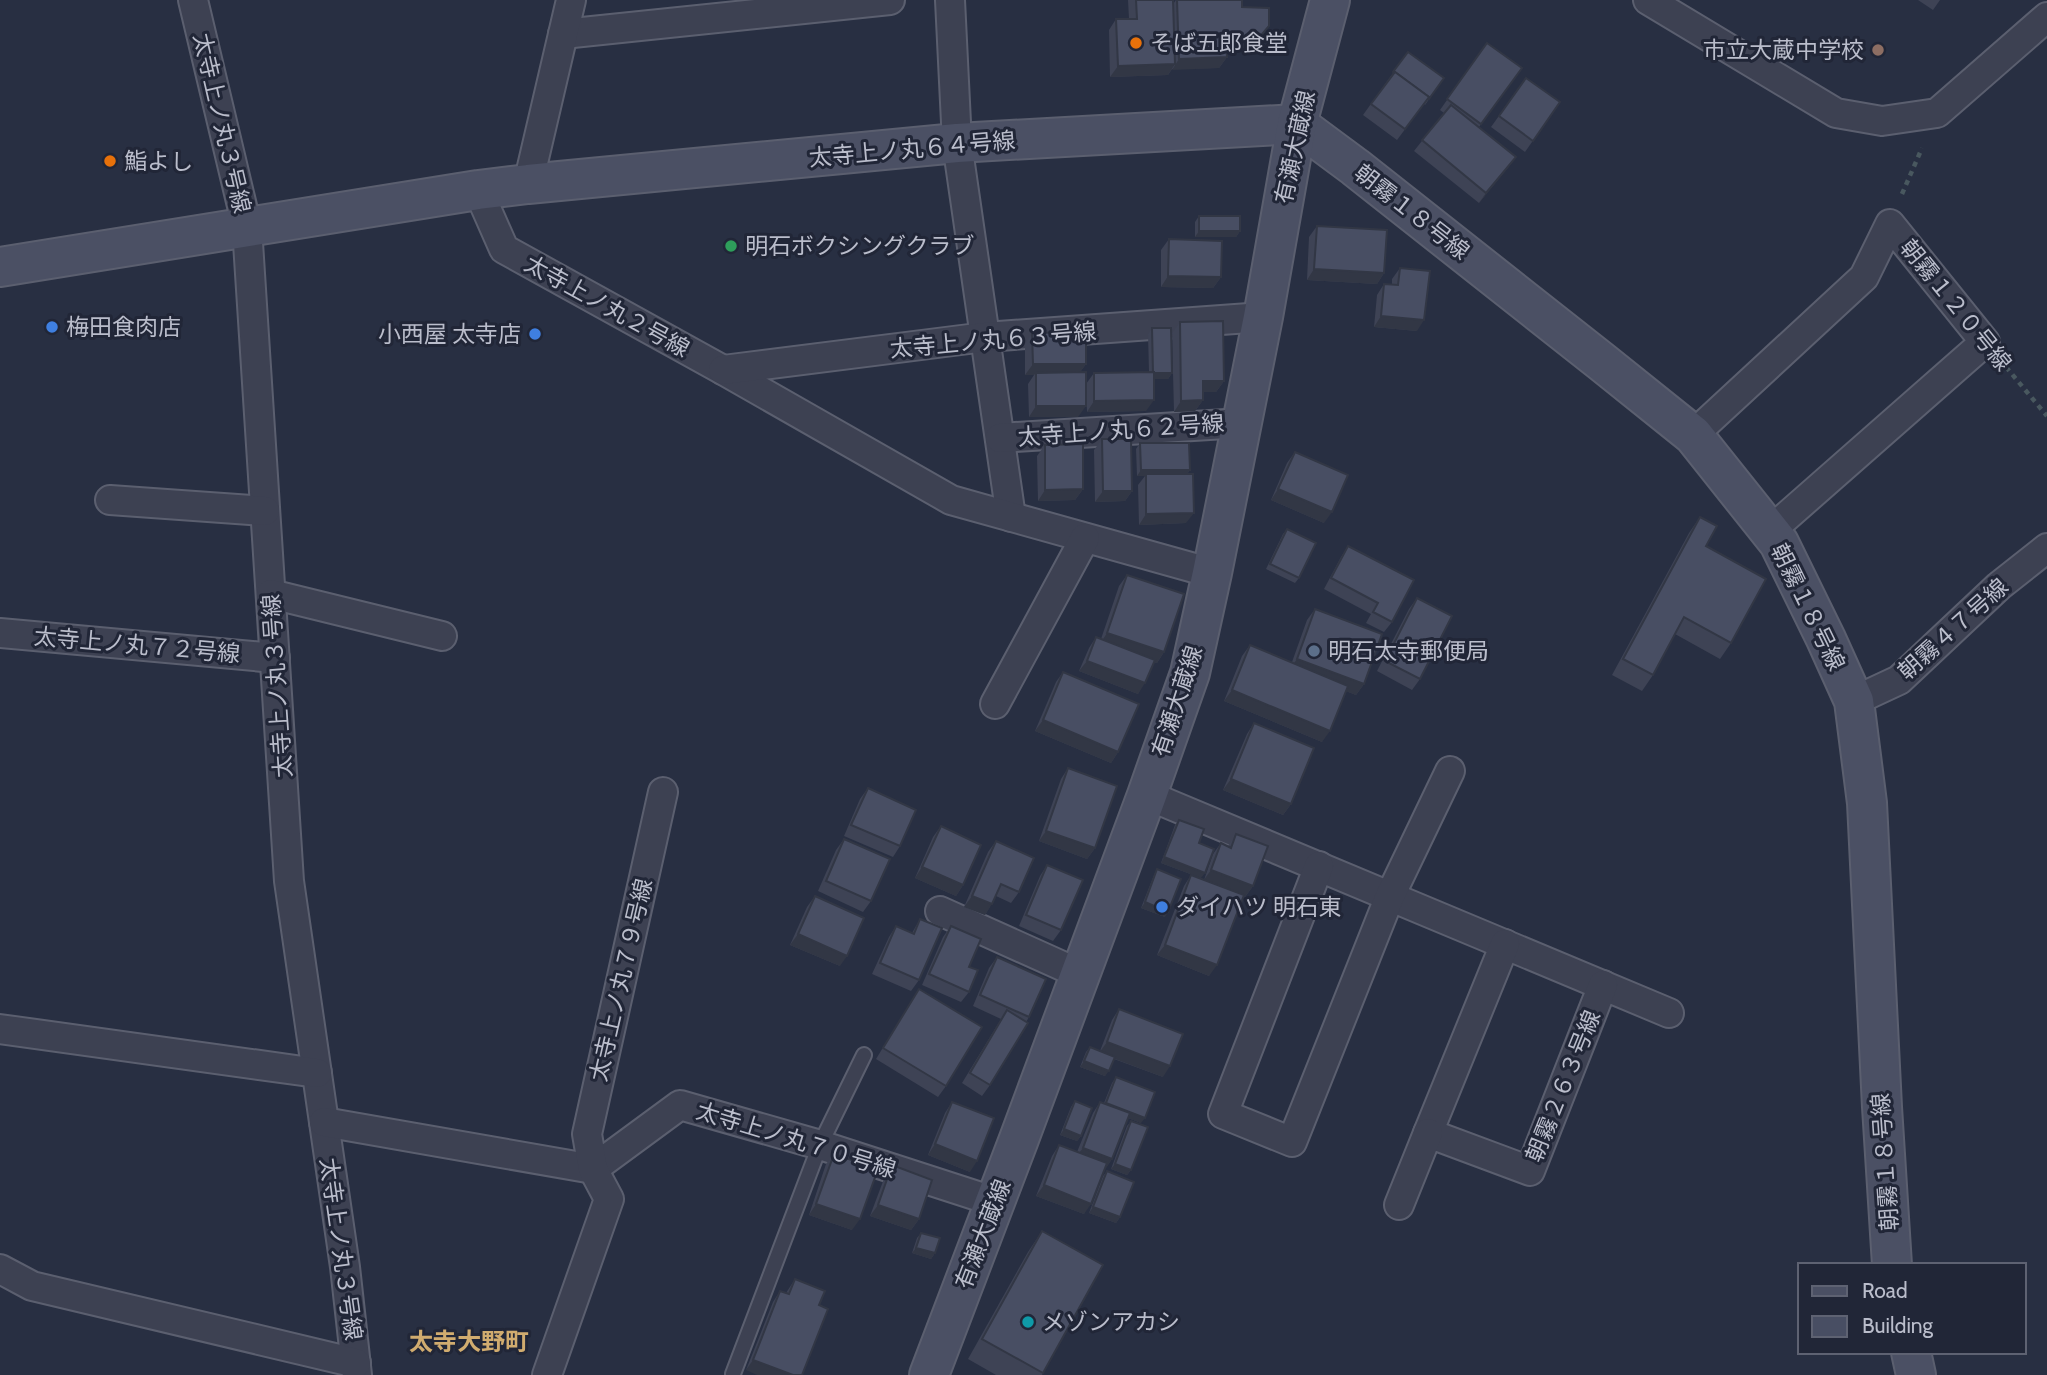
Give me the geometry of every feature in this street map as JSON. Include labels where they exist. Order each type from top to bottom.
[{"type":"street","name":"太寺上ノ丸３号線","points":[[193,0],[247,227],[289,881],[345,1267],[356,1369]]},
{"type":"street","points":[[527,184],[572,0]]},
{"type":"street","points":[[563,34],[890,0]]},
{"type":"street","points":[[950,0],[957,143],[1012,517]]},
{"type":"street","name":"有瀬大蔵線","points":[[933,1374],[1190,673],[1263,317],[1297,124],[1330,0]]},
{"type":"street","points":[[1648,0],[1836,113],[1882,121],[1937,113],[2047,17]]},
{"type":"street","name":"太寺上ノ丸６４号線","points":[[478,190],[957,143],[1297,124]]},
{"type":"street","name":"朝霧１８号線","points":[[1297,124],[1693,435],[1770,531],[1785,555],[1854,701],[1867,803],[1882,1120],[1892,1263]]},
{"type":"street","points":[[0,267],[478,190]]},
{"type":"street","name":"太寺上ノ丸２号線","points":[[478,190],[504,248],[951,500],[1212,573]]},
{"type":"street","name":"朝霧１２０号線","points":[[1693,435],[1864,276],[1890,224],[1985,342]]},
{"type":"street","name":"太寺上ノ丸６３号線","points":[[723,370],[985,337],[1263,317]]},
{"type":"street","points":[[1770,531],[1985,342]]},
{"type":"street","name":"太寺上ノ丸６２号線","points":[[1000,438],[1242,423]]},
{"type":"street","points":[[110,500],[265,510]]},
{"type":"street","points":[[995,704],[1085,538]]},
{"type":"street","name":"朝霧４７号線","points":[[1854,701],[1899,680],[1998,586],[2047,548]]},
{"type":"street","points":[[271,594],[442,636]]},
{"type":"street","name":"太寺上ノ丸７２号線","points":[[0,633],[275,658]]},
{"type":"street","points":[[1319,866],[1223,1114],[1292,1142],[1390,896],[1450,771]]},
{"type":"street","name":"太寺上ノ丸７９号線","points":[[547,1375],[609,1199],[593,1169],[587,1134],[663,792]]},
{"type":"street","name":"朝霧２６３号線","points":[[1147,794],[1669,1013]]},
{"type":"street","points":[[940,911],[1080,974]]},
{"type":"street","points":[[1399,1205],[1505,944]]},
{"type":"street","name":"朝霧２６３号線","points":[[1429,1133],[1530,1171],[1603,985]]},
{"type":"street","points":[[0,1029],[317,1073]]},
{"type":"street","name":"太寺上ノ丸７０号線","points":[[593,1169],[680,1105],[820,1145],[996,1202]]},
{"type":"street","points":[[324,1122],[593,1169]]},
{"type":"street","points":[[0,1269],[32,1286],[356,1369]]},
{"type":"street","points":[[1911,1354],[1916,1375]]},
{"type":"lane","points":[[733,1374],[820,1145],[864,1055]]},
{"type":"path","points":[[1890,224],[1937,113]]},
{"type":"path","name":"朝霧１２０号線","points":[[1985,342],[2047,416]]},
{"type":"building","points":[[1136,0],[1173,0],[1175,64],[1118,66],[1116,19],[1137,19]]},
{"type":"building","points":[[1177,0],[1242,0],[1242,7],[1269,8],[1269,26],[1258,39],[1226,40],[1227,57],[1179,59]]},
{"type":"building","points":[[1487,43],[1522,68],[1481,124],[1447,99]]},
{"type":"building","points":[[1408,52],[1444,78],[1429,99],[1393,72]]},
{"type":"building","points":[[1395,72],[1429,97],[1405,129],[1371,104]]},
{"type":"building","points":[[1526,78],[1560,102],[1533,141],[1499,116]]},
{"type":"building","points":[[1451,105],[1516,157],[1486,193],[1422,140]]},
{"type":"building","points":[[1199,216],[1240,216],[1240,231],[1199,231]]},
{"type":"building","points":[[1317,226],[1387,230],[1384,273],[1314,269]]},
{"type":"building","points":[[1169,239],[1222,241],[1221,277],[1168,276]]},
{"type":"building","points":[[1400,268],[1430,271],[1424,320],[1381,316],[1384,284],[1398,285]]},
{"type":"building","points":[[1223,321],[1224,381],[1203,381],[1203,400],[1181,401],[1180,322]]},
{"type":"building","points":[[1152,328],[1171,328],[1172,373],[1153,373]]},
{"type":"building","points":[[1086,332],[1086,364],[1033,364],[1032,333]]},
{"type":"building","points":[[1086,372],[1086,406],[1036,406],[1036,373]]},
{"type":"building","points":[[1154,372],[1154,400],[1094,401],[1094,373]]},
{"type":"building","points":[[1102,439],[1131,439],[1132,491],[1103,491]]},
{"type":"building","points":[[1140,443],[1189,443],[1190,470],[1141,470]]},
{"type":"building","points":[[1083,444],[1083,489],[1045,490],[1045,445]]},
{"type":"building","points":[[1295,452],[1348,475],[1332,512],[1278,489]]},
{"type":"building","points":[[1146,474],[1193,474],[1194,513],[1146,514]]},
{"type":"building","points":[[1700,517],[1717,526],[1706,546],[1766,579],[1731,643],[1684,617],[1653,675],[1623,659]]},
{"type":"building","points":[[1287,529],[1316,543],[1299,578],[1270,564]]},
{"type":"building","points":[[1348,546],[1414,580],[1392,622],[1373,612],[1378,603],[1331,578]]},
{"type":"building","points":[[1127,575],[1184,594],[1164,652],[1107,633]]},
{"type":"building","points":[[1417,598],[1452,616],[1420,679],[1385,661]]},
{"type":"building","points":[[1315,609],[1382,634],[1364,684],[1297,659]]},
{"type":"building","points":[[1096,637],[1155,660],[1145,683],[1087,661]]},
{"type":"building","points":[[1250,645],[1348,686],[1330,731],[1232,690]]},
{"type":"building","points":[[1063,672],[1139,704],[1118,752],[1043,720]]},
{"type":"building","points":[[1254,723],[1314,748],[1291,804],[1231,779]]},
{"type":"building","points":[[1068,768],[1117,786],[1095,848],[1046,831]]},
{"type":"building","points":[[868,788],[916,810],[900,846],[851,825]]},
{"type":"building","points":[[1179,820],[1204,829],[1199,843],[1214,849],[1205,873],[1164,857]]},
{"type":"building","points":[[941,826],[981,845],[963,885],[922,867]]},
{"type":"building","points":[[1236,834],[1268,846],[1253,886],[1211,870],[1221,843],[1231,848]]},
{"type":"building","points":[[844,839],[890,859],[871,901],[826,881]]},
{"type":"building","points":[[996,841],[1034,858],[1019,892],[1001,884],[992,904],[972,896]]},
{"type":"building","points":[[1047,865],[1083,880],[1061,930],[1026,915]]},
{"type":"building","points":[[1157,869],[1181,879],[1168,912],[1145,902]]},
{"type":"building","points":[[1191,875],[1244,895],[1217,965],[1165,945]]},
{"type":"building","points":[[815,896],[864,918],[847,956],[798,934]]},
{"type":"building","points":[[920,919],[942,928],[919,980],[880,963],[896,926],[914,934]]},
{"type":"building","points":[[951,926],[981,939],[969,967],[978,970],[969,992],[929,974]]},
{"type":"building","points":[[997,957],[1046,979],[1029,1017],[980,995]]},
{"type":"building","points":[[919,989],[982,1027],[946,1086],[883,1048]]},
{"type":"building","points":[[1119,1009],[1183,1034],[1170,1066],[1107,1042]]},
{"type":"building","points":[[1007,1010],[1028,1023],[990,1085],[970,1073]]},
{"type":"building","points":[[1090,1047],[1115,1057],[1109,1071],[1084,1061]]},
{"type":"building","points":[[1116,1077],[1155,1092],[1145,1118],[1106,1103]]},
{"type":"building","points":[[1075,1101],[1092,1108],[1081,1136],[1064,1129]]},
{"type":"building","points":[[952,1102],[994,1118],[977,1161],[935,1144]]},
{"type":"building","points":[[1100,1102],[1130,1113],[1112,1159],[1083,1148]]},
{"type":"building","points":[[1131,1121],[1148,1127],[1131,1170],[1115,1164]]},
{"type":"building","points":[[1059,1145],[1107,1163],[1091,1204],[1044,1185]]},
{"type":"building","points":[[834,1154],[878,1169],[860,1219],[816,1204]]},
{"type":"building","points":[[892,1165],[932,1180],[919,1219],[878,1205]]},
{"type":"building","points":[[1107,1171],[1134,1182],[1120,1217],[1093,1207]]},
{"type":"building","name":"メゾンアカシ","points":[[1042,1231],[1103,1265],[1043,1373],[982,1339]]},
{"type":"building","points":[[921,1233],[940,1238],[935,1253],[916,1248]]},
{"type":"building","points":[[795,1279],[825,1291],[819,1305],[828,1309],[802,1375],[793,1375],[753,1360],[780,1291],[789,1294]]},
{"type":"place","name":"そば五郎食堂","points":[[1136,43]]},
{"type":"place","name":"市立大蔵中学校","points":[[1878,50]]},
{"type":"place","name":"鮨よし","points":[[110,161]]},
{"type":"place","name":"明石ボクシングクラブ","points":[[731,246]]},
{"type":"place","name":"梅田食肉店","points":[[52,327]]},
{"type":"place","name":"小西屋 太寺店","points":[[535,334]]},
{"type":"place","name":"明石太寺郵便局","points":[[1314,651]]},
{"type":"place","name":"ダイハツ 明石東","points":[[1162,907]]},
{"type":"place","name":"メゾンアカシ","points":[[1028,1322]]},
{"type":"district","name":"太寺大野町","points":[[469,1342]]}]
